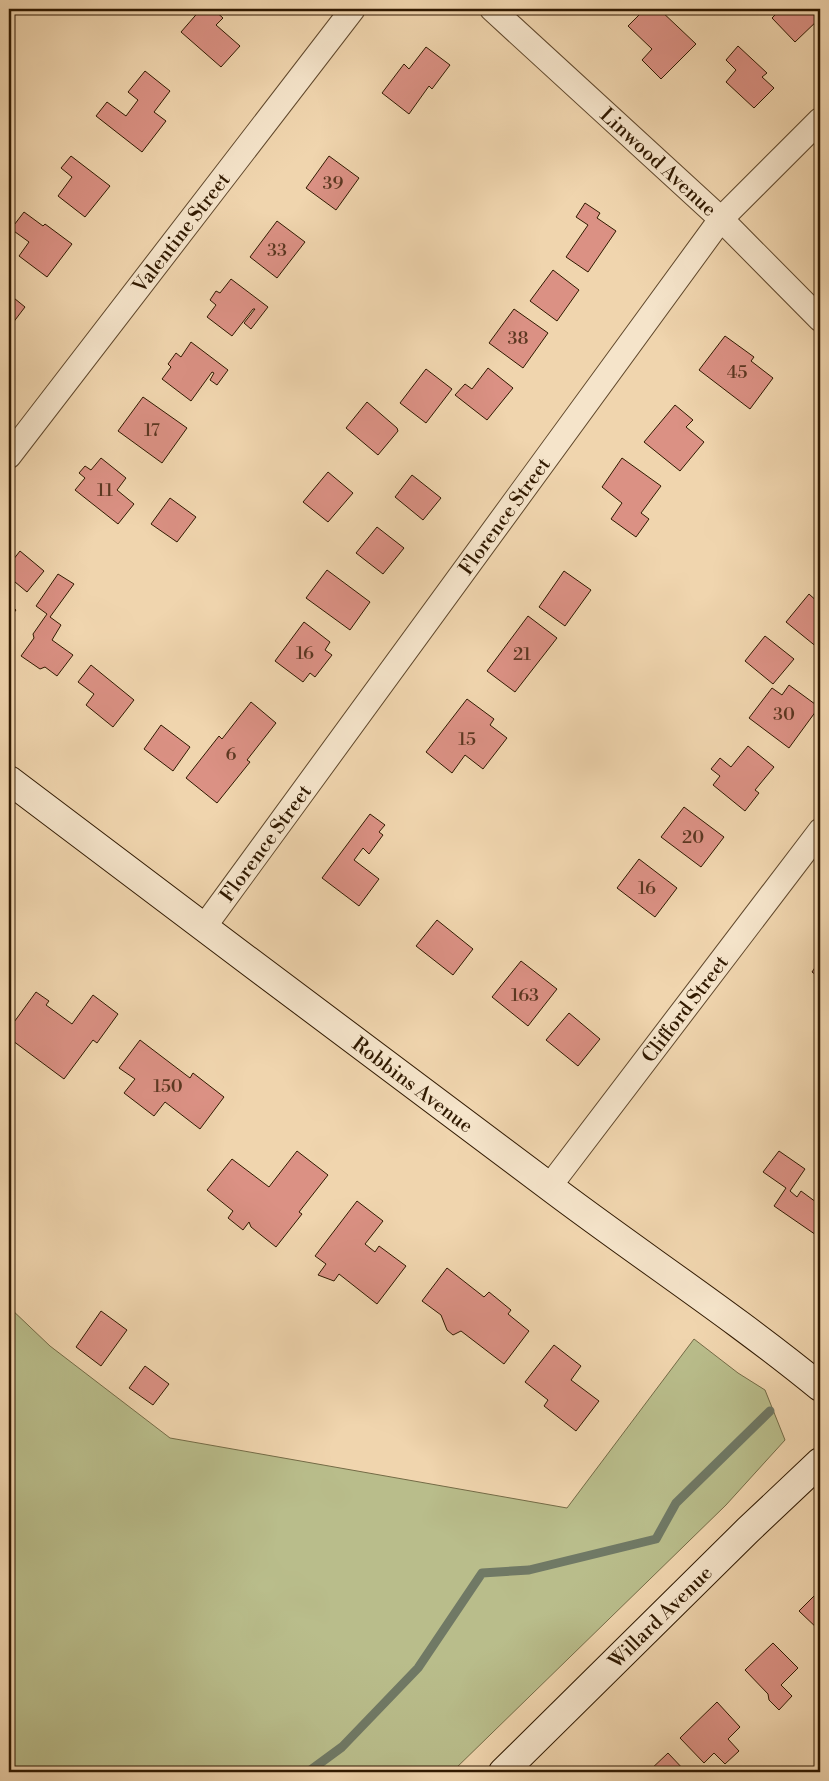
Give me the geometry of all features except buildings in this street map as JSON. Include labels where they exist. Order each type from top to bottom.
[{"type":"main road","name":"Robbins Avenue","points":[[9,780],[549,1187],[679,1279],[820,1387]]},
{"type":"main road","name":"Willard Avenue","points":[[503,1772],[748,1530],[820,1462]]},
{"type":"street","name":"Valentine Street","points":[[9,456],[353,9]]},
{"type":"street","name":"Linwood Avenue","points":[[492,9],[721,219],[820,319]]},
{"type":"street","name":"Florence Street","points":[[204,927],[721,219],[820,120]]},
{"type":"street","name":"Clifford Street","points":[[549,1187],[820,831]]},
{"type":"green space","points":[[9,1307],[50,1346],[170,1438],[567,1508],[694,1339],[738,1373],[765,1390],[785,1440],[726,1505],[452,1772],[9,1772]]},
{"type":"waterway","points":[[308,1772],[342,1747],[418,1668],[482,1573],[529,1570],[656,1539],[676,1503],[770,1411]]}]
